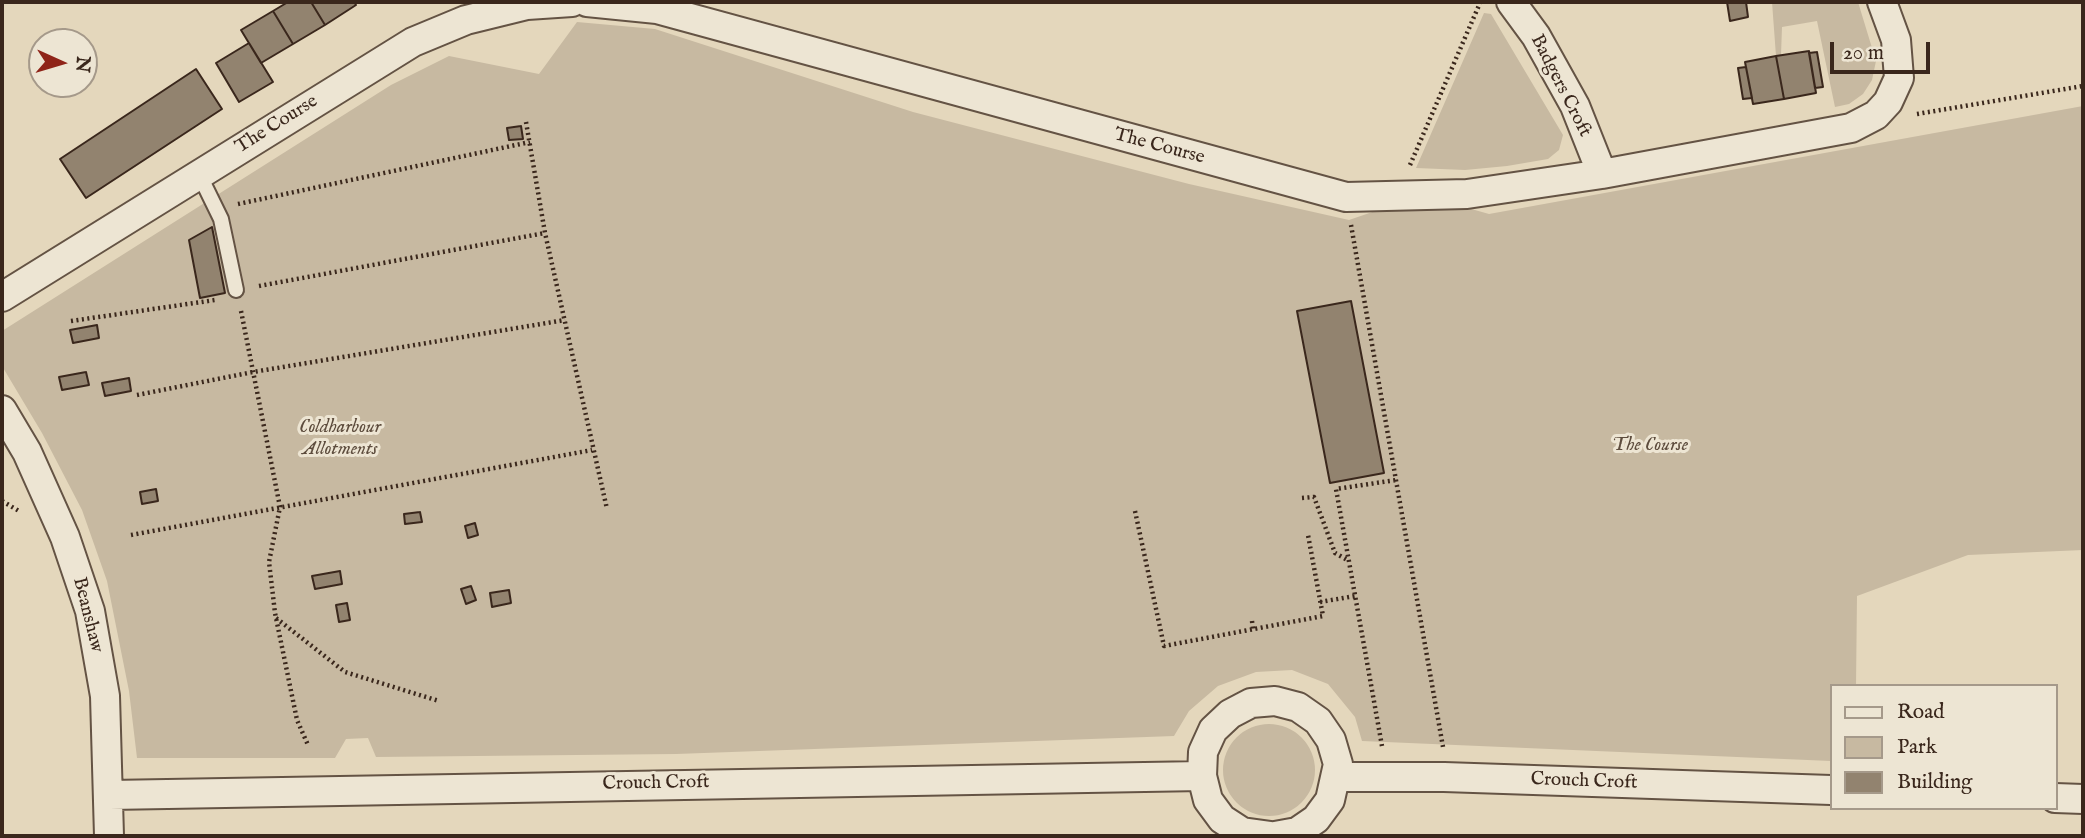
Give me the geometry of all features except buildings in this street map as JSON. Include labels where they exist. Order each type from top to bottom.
[{"type":"street","name":"The Course","points":[[2,297],[413,42],[466,20],[527,5],[572,2]]},
{"type":"street","name":"The Course","points":[[587,2],[657,9],[1346,197],[1467,194],[1602,174],[1851,128],[1888,102],[1899,78],[1896,40],[1882,2]]},
{"type":"street","name":"Badgers Croft","points":[[1511,2],[1536,36],[1575,106],[1602,174]]},
{"type":"street","name":"Beanshaw","points":[[2,410],[27,452],[65,537],[90,611],[106,696],[109,836]]},
{"type":"street","points":[[1275,701],[1298,707],[1318,721],[1331,740],[1338,764],[1338,777],[1330,800],[1316,819],[1297,832],[1273,836],[1242,832],[1222,819],[1208,800],[1202,776],[1203,752],[1213,730],[1230,713],[1251,703],[1275,701]]},
{"type":"street","name":"Crouch Croft","points":[[110,795],[1202,776]]},
{"type":"street","name":"Crouch Croft","points":[[1338,777],[1444,777],[1829,790]]},
{"type":"street","points":[[2057,798],[2083,799]]},
{"type":"lane","points":[[199,174],[216,209],[237,293]]},
{"type":"path","points":[[1397,195],[1480,2]]},
{"type":"path","points":[[1905,115],[2083,86]]},
{"type":"path","points":[[526,122],[545,233],[607,509]]},
{"type":"path","points":[[216,209],[530,142]]},
{"type":"path","points":[[1346,197],[1443,744],[1444,777]]},
{"type":"path","points":[[71,321],[237,293],[545,233]]},
{"type":"path","points":[[237,293],[280,507],[269,562],[275,618],[297,720],[308,745]]},
{"type":"path","points":[[136,396],[253,372],[565,320]]},
{"type":"path","points":[[131,535],[592,450]]},
{"type":"path","points":[[1387,777],[1336,489],[1396,480]]},
{"type":"path","points":[[1302,498],[1314,497],[1335,553],[1349,561]]},
{"type":"path","points":[[1135,511],[1164,646],[1323,617],[1308,534]]},
{"type":"path","points":[[1320,602],[1355,596]]},
{"type":"path","points":[[275,618],[345,672],[439,701]]},
{"type":"path","points":[[1252,621],[1253,629]]},
{"type":"green space","points":[[1772,2],[1858,2],[1876,61],[1872,80],[1863,94],[1849,104],[1835,107],[1817,21],[1782,27],[1781,55],[1776,56]]},
{"type":"green space","points":[[1484,13],[1491,14],[1563,135],[1559,150],[1548,159],[1507,166],[1465,170],[1416,168]]},
{"type":"green space","name":"Coldharbour Allotments","points":[[577,22],[655,29],[913,112],[1189,184],[1349,220],[1422,195],[1489,214],[2083,106],[2083,550],[1968,555],[1857,596],[1856,684],[1829,684],[1829,761],[1362,741],[1355,717],[1328,684],[1292,670],[1256,672],[1218,686],[1189,711],[1174,736],[676,754],[376,757],[368,738],[346,739],[335,758],[137,758],[129,691],[107,581],[82,510],[42,433],[2,366],[2,331],[391,85],[449,56],[539,74]]},
{"type":"green space","points":[[1269,724],[1287,728],[1301,738],[1311,752],[1315,770],[1311,788],[1301,802],[1287,812],[1269,816],[1251,812],[1237,802],[1227,788],[1223,770],[1227,752],[1237,738],[1251,728]]}]
